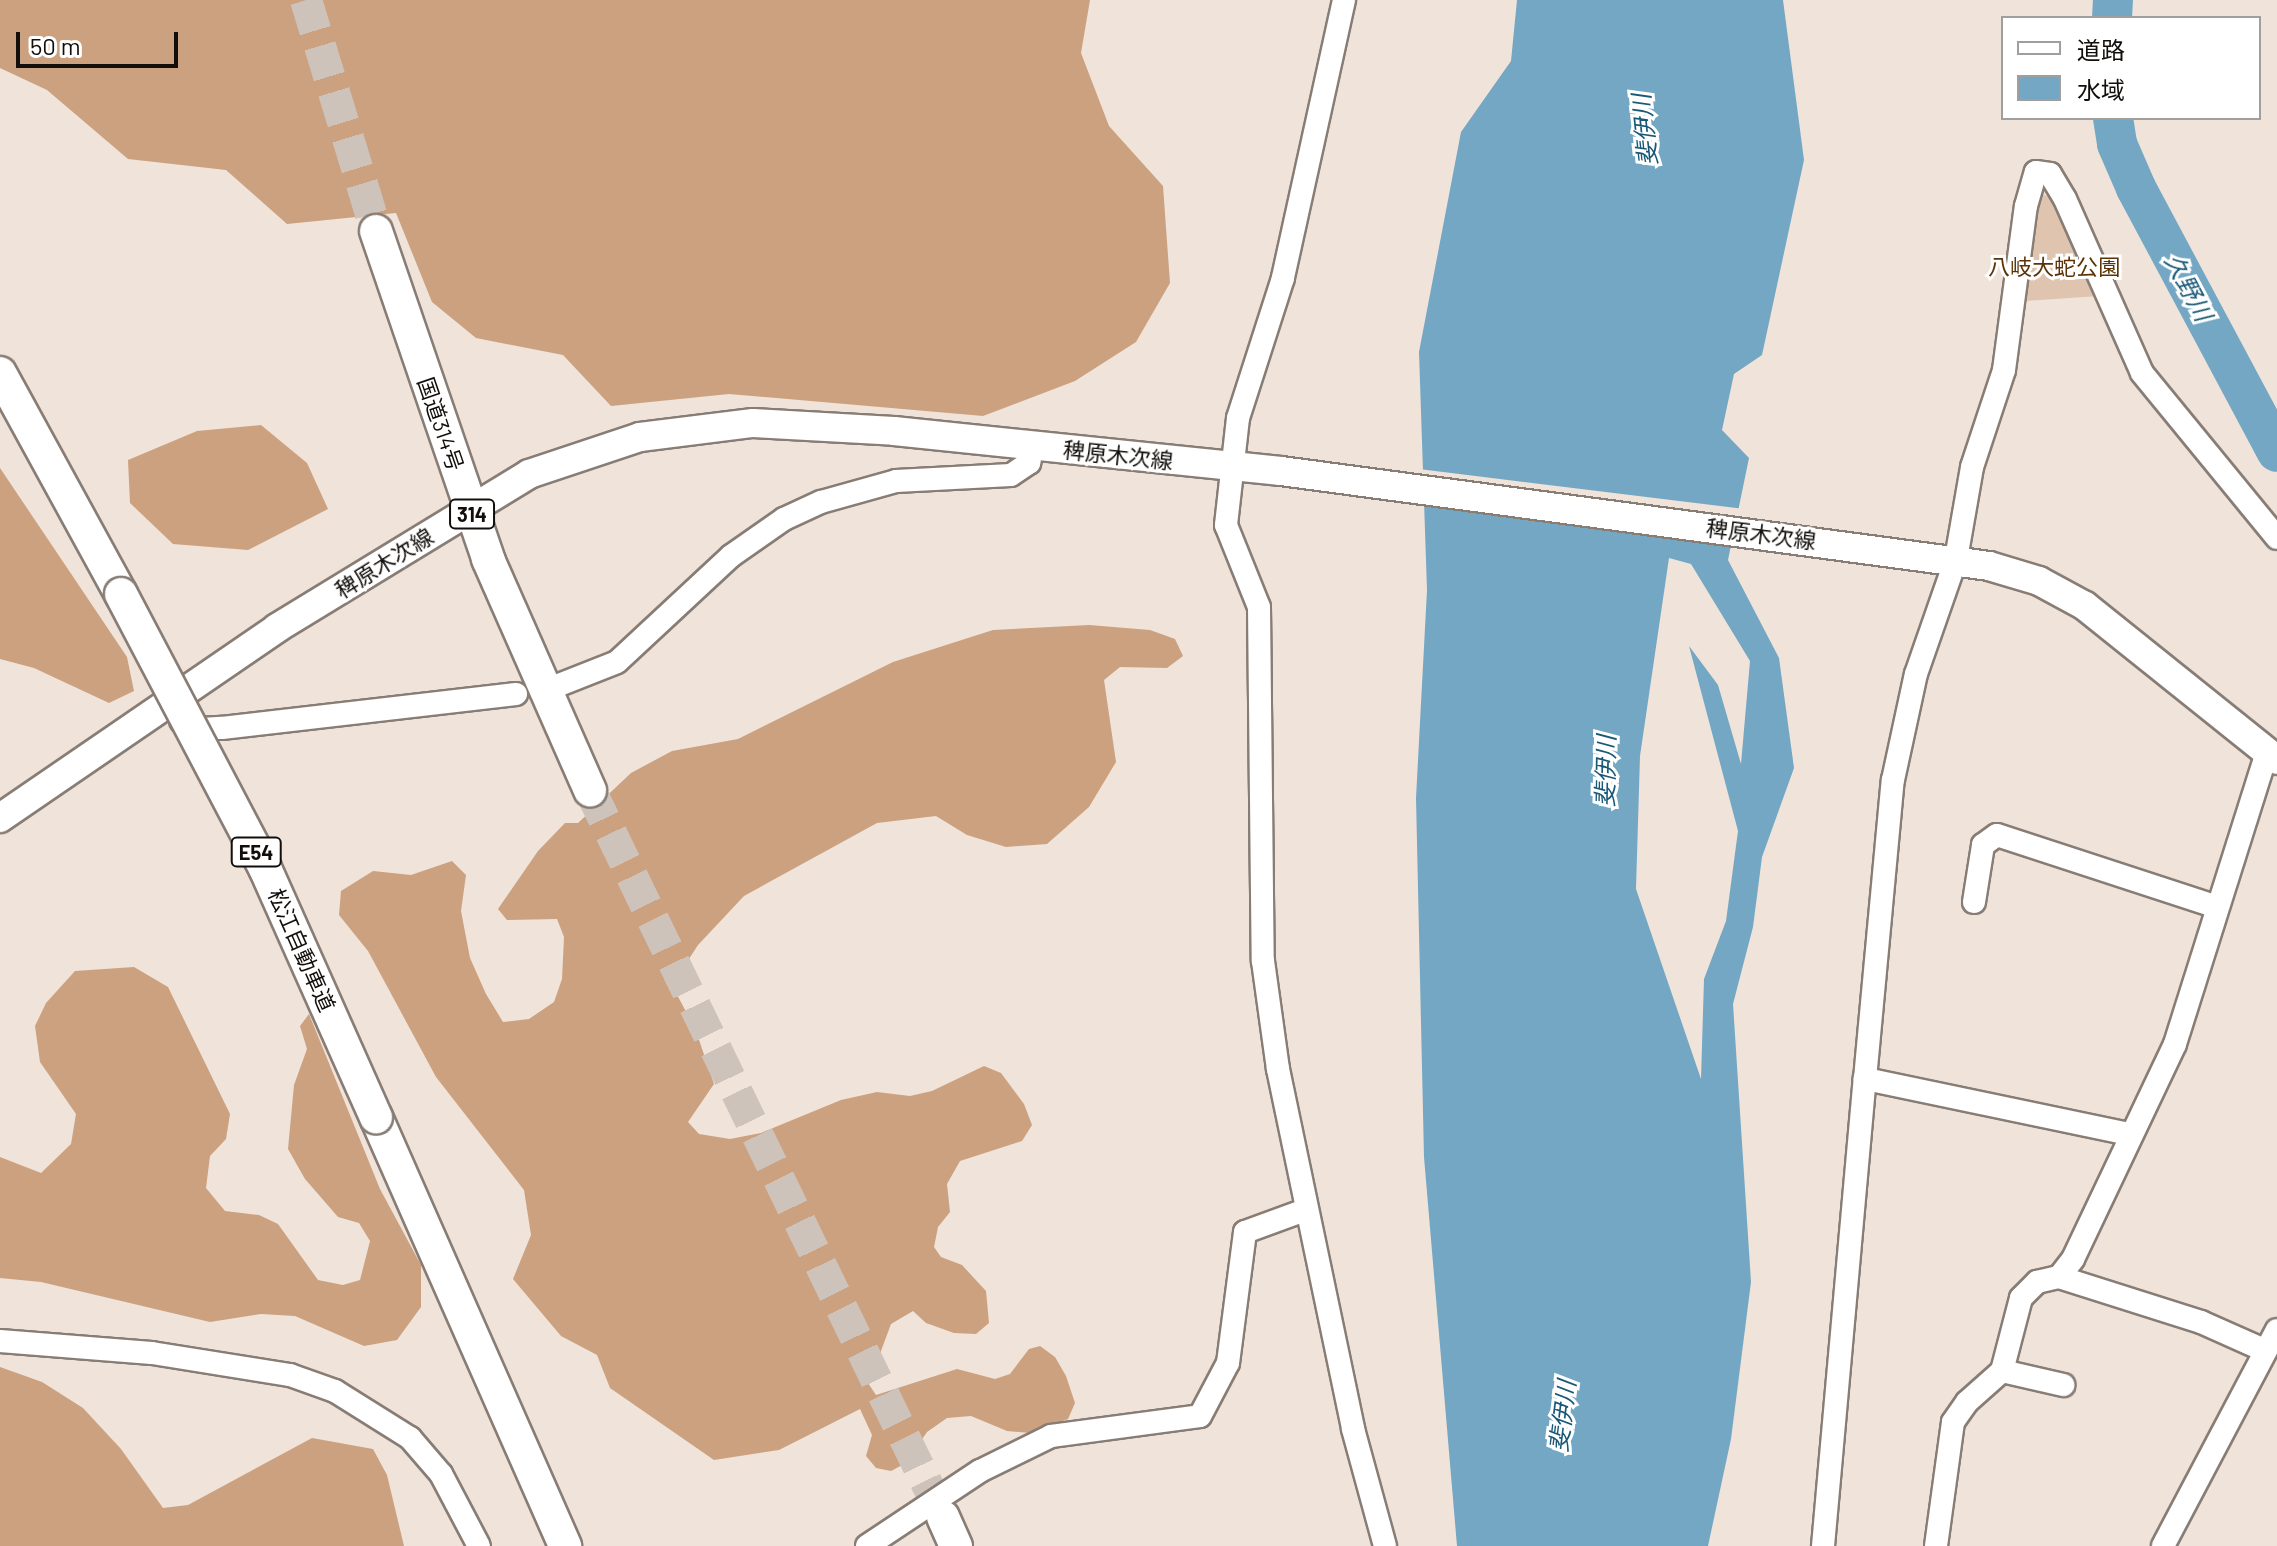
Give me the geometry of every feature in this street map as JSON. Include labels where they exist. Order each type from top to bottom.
[{"type":"highway","name":"国道314号","points":[[376,231],[470,509],[590,790]]},
{"type":"highway","name":"松江自動車道","points":[[5,384],[121,594],[265,868],[565,1546]]},
{"type":"highway","points":[[943,1517],[956,1546]]},
{"type":"main road","name":"稗原木次線","points":[[0,818],[167,707],[277,628],[529,474],[595,449],[702,427],[812,424],[1281,471],[1951,559],[2039,581],[2085,606],[2272,756]]},
{"type":"street","points":[[1344,0],[1283,278],[1238,418],[1229,467],[1226,525],[1259,607],[1263,961],[1305,1210],[1385,1546]]},
{"type":"street","points":[[1823,1546],[1893,780],[1916,674],[1951,559],[1972,467],[2004,370],[2031,178],[2039,170],[2050,174],[2065,199],[2142,373],[2277,538]]},
{"type":"street","points":[[559,685],[617,662],[731,556],[784,519],[821,502],[896,481],[1011,475],[1029,463],[1033,445]]},
{"type":"street","points":[[167,707],[184,724],[200,729],[516,694]]},
{"type":"street","points":[[2059,1277],[2073,1259],[2129,1134],[2175,1044],[2217,907],[2272,756]]},
{"type":"street","points":[[1974,902],[1983,845],[1997,835],[2217,907]]},
{"type":"street","points":[[1865,1079],[2129,1134]]},
{"type":"street","points":[[867,1546],[980,1471],[1051,1436],[1200,1416],[1228,1363],[1245,1232],[1305,1210]]},
{"type":"street","points":[[1936,1546],[1953,1422],[1967,1402],[2002,1371],[2024,1292],[2037,1282],[2059,1277],[2201,1322],[2266,1351]]},
{"type":"street","points":[[2163,1546],[2277,1330]]},
{"type":"street","points":[[0,1341],[152,1353],[290,1375],[335,1391],[410,1438],[441,1474],[479,1546]]},
{"type":"street","points":[[2002,1371],[2063,1385]]},
{"type":"green space","name":"八岐大蛇公園","points":[[2042,193],[2051,199],[2099,296],[2023,301],[2036,194]]},
{"type":"shaded area","points":[[0,0],[1090,0],[1081,53],[1109,126],[1163,186],[1170,283],[1136,342],[1075,381],[983,416],[729,394],[611,406],[563,355],[476,338],[432,302],[396,213],[287,224],[226,170],[128,159],[47,90],[0,68]]},
{"type":"shaded area","points":[[261,425],[307,463],[328,509],[248,550],[173,544],[130,503],[128,460],[197,431]]},
{"type":"shaded area","points":[[0,468],[127,657],[134,691],[109,703],[34,668],[0,659]]},
{"type":"shaded area","points":[[1089,625],[1150,630],[1175,639],[1183,656],[1167,668],[1120,667],[1104,680],[1116,762],[1089,807],[1047,844],[1006,847],[967,835],[936,816],[877,823],[744,896],[698,945],[672,985],[696,1031],[714,1084],[688,1122],[699,1134],[730,1139],[761,1133],[841,1100],[877,1092],[910,1096],[932,1091],[984,1066],[1001,1073],[1024,1104],[1032,1125],[1022,1141],[960,1161],[947,1184],[950,1212],[938,1227],[934,1247],[941,1257],[962,1265],[986,1291],[989,1323],[976,1334],[954,1333],[926,1323],[913,1311],[891,1324],[878,1359],[866,1370],[868,1383],[876,1395],[957,1369],[995,1379],[1010,1374],[1029,1349],[1040,1346],[1055,1357],[1066,1376],[1075,1403],[1068,1419],[1031,1433],[1007,1431],[971,1416],[947,1418],[927,1432],[906,1463],[891,1471],[876,1468],[866,1456],[872,1435],[860,1409],[779,1450],[714,1460],[610,1388],[597,1355],[561,1336],[513,1279],[531,1235],[524,1190],[436,1077],[368,951],[339,915],[341,891],[373,871],[411,875],[452,861],[466,875],[461,911],[470,958],[486,994],[503,1022],[529,1019],[554,1002],[562,979],[564,937],[557,919],[507,920],[498,909],[538,851],[565,823],[578,823],[631,773],[672,751],[738,739],[893,662],[993,630]]},
{"type":"shaded area","points":[[134,967],[168,987],[230,1114],[226,1139],[210,1156],[206,1188],[225,1211],[259,1215],[278,1224],[318,1280],[343,1285],[360,1280],[370,1241],[359,1223],[338,1217],[305,1179],[288,1149],[294,1085],[307,1049],[300,1026],[309,1014],[380,1189],[421,1265],[421,1307],[397,1340],[364,1346],[295,1316],[261,1314],[210,1322],[41,1282],[0,1278],[0,1157],[41,1173],[71,1144],[76,1114],[40,1062],[35,1026],[46,1003],[75,971]]},
{"type":"shaded area","points":[[0,1367],[42,1382],[83,1408],[121,1449],[163,1508],[188,1505],[312,1438],[373,1449],[387,1475],[404,1546],[0,1546]]},
{"type":"water","name":"斐伊川","points":[[1517,0],[1783,0],[1804,160],[1762,355],[1734,374],[1722,430],[1749,458],[1728,560],[1779,658],[1794,768],[1762,857],[1753,927],[1733,1004],[1751,1282],[1731,1439],[1708,1546],[1457,1546],[1424,1157],[1416,798],[1427,590],[1419,352],[1461,132],[1511,61]],"holes":[[[1669,558],[1691,564],[1750,661],[1741,764],[1718,685],[1689,646],[1738,831],[1726,921],[1704,979],[1701,1079],[1636,889],[1640,756]]]},
{"type":"pier","points":[[1419,469],[1743,509],[1739,541],[1415,502]]},
{"type":"waterway","name":"久野川","points":[[2112,16],[2113,0]]},
{"type":"waterway","name":"久野川","points":[[2113,120],[2117,144],[2136,188],[2277,452]]},
{"type":"tunnel","points":[[306,0],[376,231]]},
{"type":"tunnel","points":[[590,790],[943,1517]]}]
